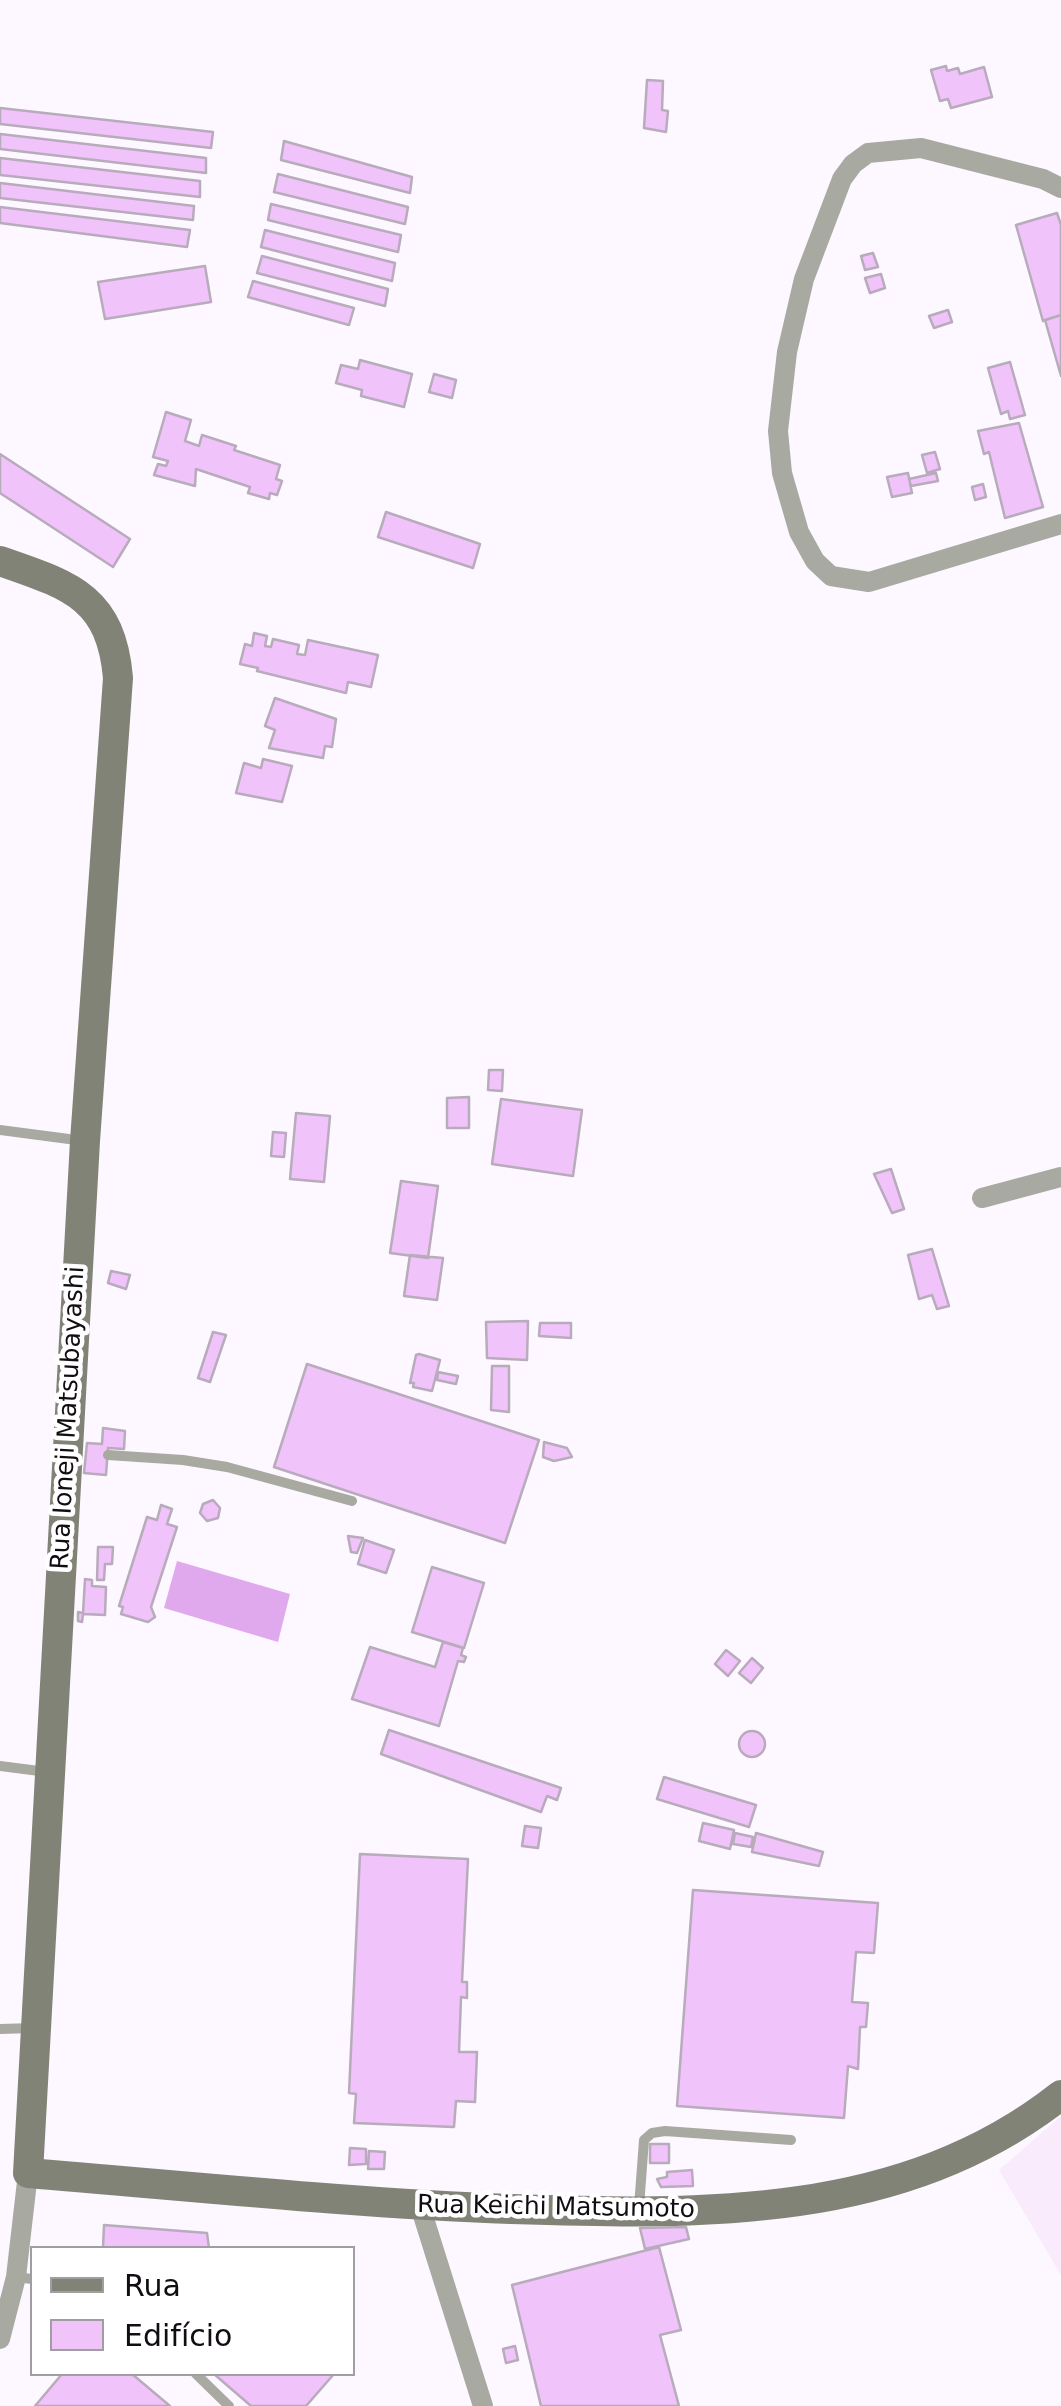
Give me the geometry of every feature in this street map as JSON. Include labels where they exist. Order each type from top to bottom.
[{"type":"main road","name":"Rua Ioneji Matsubayashi","points":[[0,561],[58,581],[82,594],[105,622],[116,651],[116,726],[84,1141],[76,1454],[48,1772],[28,2173]]},
{"type":"main road","name":"Rua Keichi Matsumoto","points":[[28,2173],[420,2206],[638,2212],[760,2208],[864,2188],[951,2162],[1005,2135],[1061,2095]]},
{"type":"street","points":[[1061,188],[1043,179],[921,148],[868,153],[854,164],[842,179],[804,279],[786,352],[778,431],[782,473],[799,532],[815,561],[831,576],[869,582],[1061,524]]},
{"type":"street","points":[[982,1198],[1061,1177]]},
{"type":"street","name":"Rua Ioneji Matsubayashi","points":[[0,2339],[24,2278],[28,2173]]},
{"type":"street","points":[[420,2206],[483,2406]]},
{"type":"lane","points":[[0,1130],[84,1141]]},
{"type":"lane","points":[[108,1455],[226,1467],[352,1501]]},
{"type":"lane","points":[[0,1766],[48,1772]]},
{"type":"lane","points":[[0,2029],[35,2028]]},
{"type":"lane","points":[[638,2212],[644,2140],[652,2133],[665,2130],[791,2140]]},
{"type":"lane","points":[[198,2376],[229,2406]]},
{"type":"shaded area","points":[[177,1561],[290,1594],[278,1642],[164,1608]]},
{"type":"shaded area","points":[[1061,2116],[1061,2275],[999,2170]]},
{"type":"building","points":[[946,66],[947,71],[958,68],[960,74],[984,67],[992,97],[951,108],[948,99],[940,101],[931,70]]},
{"type":"building","points":[[647,80],[663,81],[662,110],[668,111],[666,132],[644,128]]},
{"type":"building","points":[[0,108],[213,132],[211,148],[0,124]]},
{"type":"building","points":[[0,134],[206,158],[206,173],[0,149]]},
{"type":"building","points":[[284,141],[412,177],[410,193],[281,160]]},
{"type":"building","points":[[0,158],[200,181],[200,197],[0,175]]},
{"type":"building","points":[[278,174],[408,207],[405,224],[274,192]]},
{"type":"building","points":[[0,183],[194,206],[193,220],[0,198]]},
{"type":"building","points":[[271,204],[401,235],[398,252],[268,220]]},
{"type":"building","points":[[0,207],[190,230],[187,247],[0,223]]},
{"type":"building","points":[[1057,213],[1061,225],[1061,315],[1043,321],[1016,225]]},
{"type":"building","points":[[265,230],[395,263],[392,281],[261,247]]},
{"type":"building","points":[[873,253],[878,267],[865,270],[861,256]]},
{"type":"building","points":[[262,256],[388,289],[385,306],[257,273]]},
{"type":"building","points":[[205,266],[211,302],[105,319],[98,282]]},
{"type":"building","points":[[881,274],[885,288],[870,293],[865,278]]},
{"type":"building","points":[[253,281],[354,308],[349,325],[248,297]]},
{"type":"building","points":[[948,310],[952,322],[934,328],[929,316]]},
{"type":"building","points":[[1061,315],[1061,376],[1045,320]]},
{"type":"building","points":[[360,360],[412,374],[404,407],[361,396],[362,390],[336,383],[341,365],[358,369]]},
{"type":"building","points":[[1010,362],[1025,415],[1010,419],[1008,411],[1001,414],[988,368]]},
{"type":"building","points":[[434,374],[456,380],[452,398],[429,392]]},
{"type":"building","points":[[166,412],[191,420],[185,441],[199,446],[202,435],[280,465],[276,479],[282,481],[277,495],[270,493],[269,499],[248,493],[250,487],[196,469],[195,486],[154,475],[158,464],[166,466],[168,461],[153,457]]},
{"type":"building","points":[[1019,423],[1043,507],[1005,518],[989,452],[984,454],[978,431]]},
{"type":"building","points":[[935,452],[940,469],[927,473],[922,455]]},
{"type":"building","points":[[0,454],[130,539],[113,567],[0,493]]},
{"type":"building","points":[[908,473],[912,493],[892,497],[887,477]]},
{"type":"building","points":[[936,473],[938,481],[911,486],[909,479]]},
{"type":"building","points":[[983,484],[986,497],[975,500],[972,487]]},
{"type":"building","points":[[386,512],[480,544],[473,568],[378,537]]},
{"type":"building","points":[[254,633],[267,636],[265,646],[271,647],[273,639],[299,645],[297,654],[305,655],[308,640],[378,655],[371,687],[348,682],[346,693],[240,664],[245,644],[252,646]]},
{"type":"building","points":[[275,698],[336,719],[332,747],[325,746],[323,758],[269,748],[275,730],[265,726]]},
{"type":"building","points":[[263,759],[292,766],[282,802],[236,793],[244,763],[261,768]]},
{"type":"building","points":[[489,1070],[503,1070],[502,1091],[488,1090]]},
{"type":"building","points":[[469,1097],[469,1128],[447,1128],[447,1098]]},
{"type":"building","points":[[501,1099],[582,1110],[573,1176],[492,1164]]},
{"type":"building","points":[[296,1113],[330,1116],[324,1182],[290,1179]]},
{"type":"building","points":[[273,1132],[286,1133],[284,1157],[271,1156]]},
{"type":"building","points":[[891,1169],[904,1209],[892,1213],[874,1174]]},
{"type":"building","points":[[401,1181],[438,1186],[428,1258],[390,1253]]},
{"type":"building","points":[[932,1249],[949,1306],[937,1309],[932,1295],[919,1299],[908,1255]]},
{"type":"building","points":[[410,1255],[443,1258],[437,1300],[404,1296]]},
{"type":"building","points":[[111,1271],[130,1275],[126,1289],[108,1283]]},
{"type":"building","points":[[528,1321],[527,1360],[487,1358],[486,1322]]},
{"type":"building","points":[[540,1323],[571,1323],[571,1338],[539,1336]]},
{"type":"building","points":[[213,1332],[226,1335],[210,1382],[198,1378]]},
{"type":"building","points":[[419,1354],[440,1360],[432,1391],[410,1383]]},
{"type":"building","points":[[307,1364],[539,1440],[505,1543],[274,1467]]},
{"type":"building","points":[[492,1366],[509,1366],[509,1412],[491,1410]]},
{"type":"building","points":[[438,1372],[458,1376],[456,1384],[437,1380]]},
{"type":"building","points":[[103,1428],[125,1431],[124,1449],[108,1448],[106,1475],[84,1473],[87,1443],[102,1444]]},
{"type":"building","points":[[544,1442],[567,1448],[572,1457],[554,1461],[543,1457]]},
{"type":"building","points":[[213,1500],[220,1508],[218,1518],[207,1521],[200,1513],[203,1504]]},
{"type":"building","points":[[161,1505],[172,1509],[167,1524],[177,1527],[151,1607],[155,1617],[148,1622],[121,1614],[123,1607],[119,1606],[147,1517],[157,1520]]},
{"type":"building","points":[[348,1536],[363,1538],[357,1553],[351,1552]]},
{"type":"building","points":[[365,1540],[394,1550],[386,1573],[358,1564]]},
{"type":"building","points":[[98,1547],[113,1547],[112,1564],[105,1564],[104,1580],[97,1580]]},
{"type":"building","points":[[432,1567],[484,1583],[464,1648],[412,1632]]},
{"type":"building","points":[[85,1579],[92,1580],[92,1586],[106,1587],[105,1615],[83,1614],[82,1622],[78,1621],[78,1612],[83,1613]]},
{"type":"building","points":[[443,1642],[463,1648],[461,1655],[466,1657],[464,1662],[458,1661],[439,1726],[352,1699],[370,1647],[435,1667]]},
{"type":"building","points":[[726,1650],[740,1661],[728,1676],[715,1664]]},
{"type":"building","points":[[752,1658],[763,1668],[751,1683],[739,1673]]},
{"type":"building","points":[[389,1730],[561,1788],[557,1800],[547,1796],[541,1812],[381,1754]]},
{"type":"building","points":[[752,1731],[761,1735],[765,1744],[761,1753],[752,1757],[743,1753],[739,1744],[743,1735]]},
{"type":"building","points":[[664,1777],[756,1805],[749,1827],[657,1799]]},
{"type":"building","points":[[703,1823],[734,1830],[730,1849],[699,1841]]},
{"type":"building","points":[[525,1826],[541,1828],[538,1848],[522,1846]]},
{"type":"building","points":[[735,1833],[753,1837],[751,1847],[733,1844]]},
{"type":"building","points":[[756,1833],[823,1852],[819,1866],[752,1852]]},
{"type":"building","points":[[360,1854],[468,1859],[462,1982],[467,1982],[467,1998],[461,1997],[459,2052],[477,2052],[475,2102],[456,2101],[454,2127],[354,2123],[356,2094],[349,2093]]},
{"type":"building","points":[[693,1890],[878,1903],[874,1953],[856,1952],[852,2002],[868,2003],[866,2027],[860,2027],[858,2069],[848,2066],[844,2118],[677,2106]]},
{"type":"building","points":[[650,2144],[669,2144],[669,2163],[650,2163]]},
{"type":"building","points":[[350,2148],[366,2149],[366,2164],[349,2165]]},
{"type":"building","points":[[369,2151],[385,2152],[384,2169],[368,2169]]},
{"type":"building","points":[[692,2170],[693,2186],[661,2187],[657,2179],[667,2177],[667,2172]]},
{"type":"building","points":[[104,2225],[207,2233],[209,2246],[103,2246]]},
{"type":"building","points":[[686,2227],[689,2239],[645,2249],[640,2228]]},
{"type":"building","points":[[659,2247],[681,2330],[660,2335],[679,2406],[541,2406],[512,2285]]},
{"type":"building","points":[[515,2346],[518,2360],[506,2363],[503,2349]]},
{"type":"building","points":[[60,2376],[134,2376],[170,2406],[35,2406]]},
{"type":"building","points":[[216,2376],[332,2376],[306,2406],[251,2406]]}]
